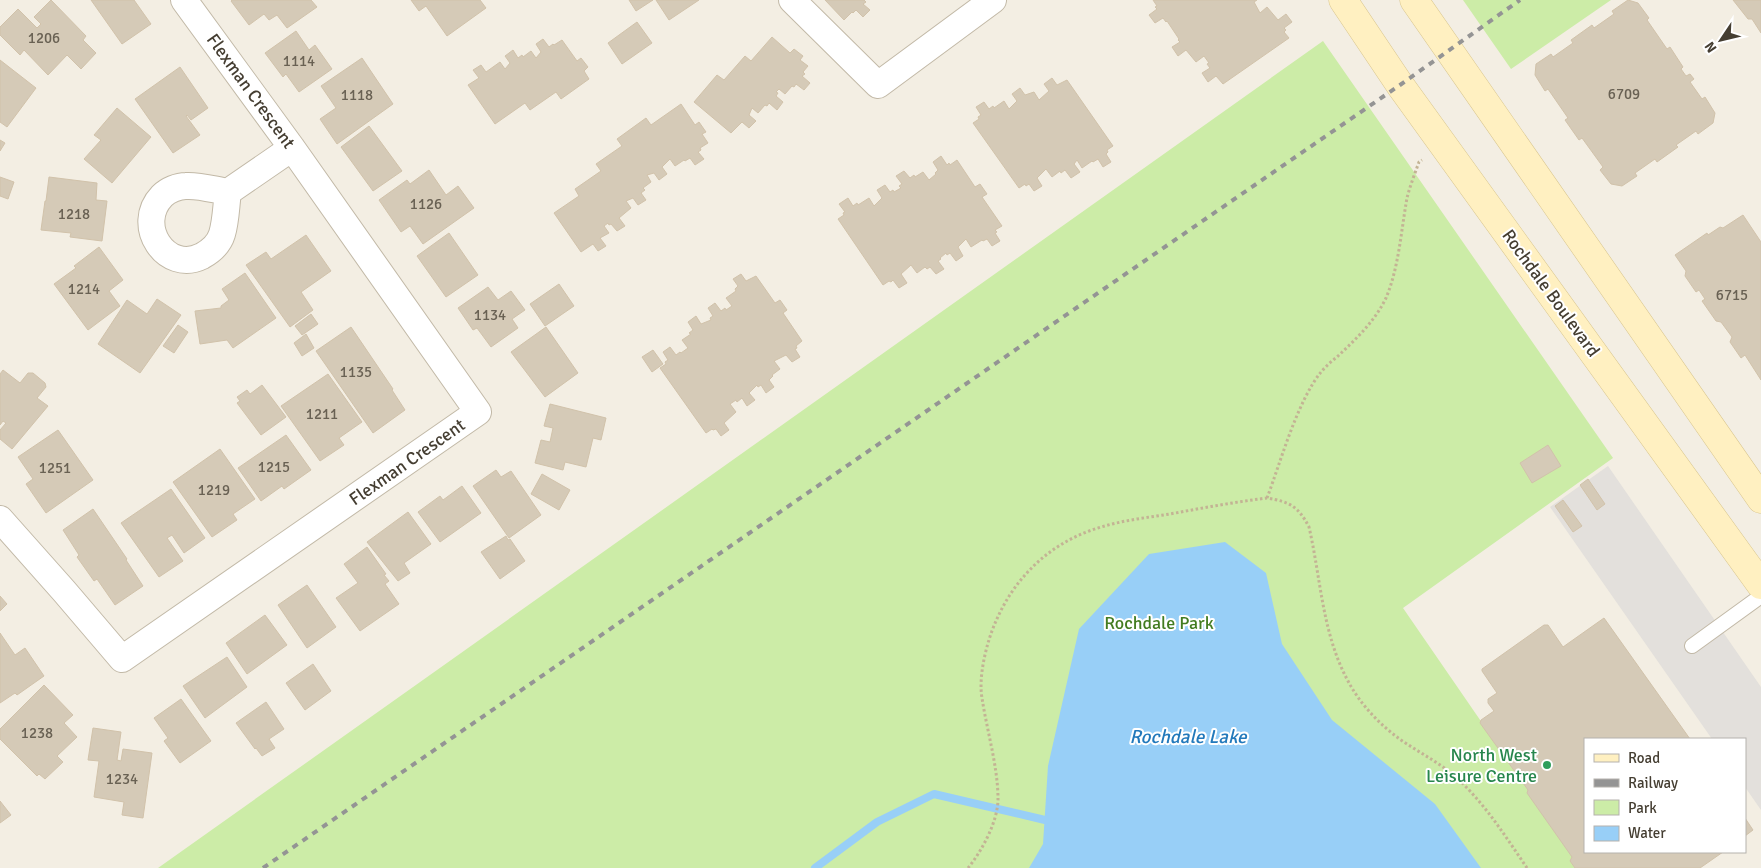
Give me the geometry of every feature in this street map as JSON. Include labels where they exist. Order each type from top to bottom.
[{"type":"main road","name":"Rochdale Boulevard","points":[[1343,0],[1443,144],[1761,585]]},
{"type":"main road","points":[[1414,0],[1761,499]]},
{"type":"street","name":"Flexman Crescent","points":[[0,519],[122,659],[478,412],[292,148],[184,0]]},
{"type":"street","points":[[792,0],[878,85],[993,0]]},
{"type":"street","points":[[228,192],[292,148]]},
{"type":"lane","points":[[1692,646],[1761,596]]},
{"type":"path","points":[[1267,498],[1298,414],[1310,390],[1321,372],[1376,316],[1386,298],[1392,281],[1408,195],[1420,162],[1443,144]]},
{"type":"path","points":[[968,868],[976,858],[991,828],[998,801],[996,778],[981,695],[984,661],[990,634],[1002,606],[1026,572],[1068,540],[1092,530],[1121,522],[1267,498],[1284,501],[1295,507],[1309,527],[1328,633],[1334,652],[1349,684],[1367,709],[1384,726],[1400,739],[1450,772],[1471,792],[1488,812],[1527,868]]},
{"type":"green space","points":[[1463,0],[1611,0],[1511,69]]},
{"type":"green space","name":"Rochdale Park","points":[[1323,41],[1613,458],[1403,608],[1582,868],[158,868]]},
{"type":"shaded area","points":[[1608,466],[1761,687],[1761,810],[1746,788],[1746,738],[1711,738],[1550,507]]},
{"type":"water","name":"Rochdale Lake","points":[[1225,542],[1266,573],[1282,644],[1332,720],[1435,804],[1481,868],[1029,868],[1043,844],[1048,766],[1079,629],[1149,554]]},
{"type":"building","points":[[51,0],[86,36],[83,40],[96,53],[81,69],[67,55],[48,75],[24,50],[20,55],[0,35],[0,27],[18,9],[37,28],[41,24],[34,17]]},
{"type":"building","points":[[91,0],[134,0],[151,24],[122,44]]},
{"type":"building","points":[[232,0],[311,0],[317,7],[287,28],[277,15],[269,20],[264,14],[249,25]]},
{"type":"building","points":[[411,0],[480,0],[486,8],[447,36],[426,6],[419,11]]},
{"type":"building","points":[[629,0],[653,0],[636,11]]},
{"type":"building","points":[[656,0],[699,0],[669,20]]},
{"type":"building","points":[[825,0],[864,0],[866,2],[863,4],[870,10],[863,17],[856,10],[844,20]]},
{"type":"building","points":[[1153,0],[1257,0],[1254,2],[1260,13],[1267,7],[1278,20],[1286,14],[1292,22],[1284,28],[1286,30],[1284,32],[1289,38],[1223,84],[1216,76],[1208,82],[1202,73],[1210,68],[1204,56],[1196,62],[1186,50],[1178,56],[1172,47],[1180,42],[1167,21],[1163,18],[1155,23],[1149,15],[1157,9]]},
{"type":"building","points":[[1628,0],[1638,3],[1667,49],[1670,47],[1683,67],[1681,69],[1686,76],[1690,74],[1694,79],[1690,82],[1702,99],[1705,97],[1715,113],[1713,123],[1698,134],[1696,131],[1657,162],[1655,159],[1635,173],[1637,176],[1622,186],[1611,184],[1600,170],[1603,167],[1582,138],[1579,140],[1565,120],[1568,118],[1548,89],[1545,91],[1535,75],[1536,64],[1551,54],[1553,57],[1573,43],[1571,40],[1592,25],[1594,28],[1614,14],[1612,11]]},
{"type":"building","points":[[1733,0],[1761,0],[1761,33],[1752,19],[1748,19]]},
{"type":"building","points":[[637,22],[652,43],[622,64],[608,43]]},
{"type":"building","points":[[296,31],[309,50],[315,45],[332,69],[299,92],[286,74],[283,77],[265,53]]},
{"type":"building","points":[[772,37],[790,53],[794,49],[803,56],[800,60],[808,66],[803,72],[805,74],[802,76],[810,83],[804,90],[796,84],[785,94],[779,89],[776,92],[778,93],[776,96],[783,102],[777,110],[769,103],[758,113],[752,108],[749,115],[756,121],[749,128],[742,122],[731,133],[694,102],[717,75],[724,80],[745,56],[751,61]]},
{"type":"building","points":[[543,39],[549,47],[562,40],[577,61],[581,58],[588,67],[584,71],[589,79],[561,99],[556,92],[530,110],[525,103],[495,124],[468,85],[479,78],[473,70],[481,65],[486,72],[500,62],[505,69],[510,63],[505,56],[513,50],[518,58],[531,51],[536,58],[541,52],[536,44]]},
{"type":"building","points":[[362,58],[393,104],[337,144],[320,119],[336,108],[321,86]]},
{"type":"building","points":[[0,60],[36,88],[7,127],[0,122]]},
{"type":"building","points":[[180,67],[208,108],[191,120],[186,116],[200,135],[173,153],[135,99]]},
{"type":"building","points":[[1052,78],[1057,85],[1067,80],[1113,146],[1107,150],[1106,154],[1111,162],[1103,167],[1098,159],[1082,168],[1077,160],[1074,164],[1080,172],[1071,178],[1065,170],[1052,177],[1046,169],[1037,178],[1042,186],[1034,191],[1029,184],[1019,188],[973,123],[981,115],[976,107],[984,102],[989,109],[993,106],[994,108],[1004,101],[1009,109],[1017,101],[1012,94],[1020,88],[1025,95],[1034,92],[1039,100],[1049,91],[1044,84]]},
{"type":"building","points":[[681,104],[695,125],[699,122],[706,132],[702,134],[708,143],[700,148],[701,150],[698,152],[704,159],[695,165],[690,158],[675,166],[670,159],[662,167],[667,174],[659,180],[654,173],[647,175],[651,182],[643,188],[645,190],[641,193],[646,200],[638,205],[633,198],[626,201],[631,208],[619,218],[625,226],[617,231],[608,223],[604,226],[609,233],[600,238],[606,246],[598,251],[593,244],[581,252],[554,213],[579,196],[575,189],[601,171],[596,164],[622,146],[617,139],[646,118],[651,125]]},
{"type":"building","points":[[117,108],[151,137],[112,183],[84,159],[101,140],[94,135]]},
{"type":"building","points":[[369,126],[402,171],[373,191],[341,147]]},
{"type":"building","points":[[0,140],[5,143],[0,151]]},
{"type":"building","points":[[941,156],[947,165],[957,160],[975,187],[980,184],[987,194],[982,197],[1002,226],[995,230],[1000,241],[992,246],[987,239],[982,240],[971,247],[966,239],[958,247],[963,256],[956,261],[950,253],[947,255],[946,253],[938,261],[944,269],[936,274],[930,267],[927,269],[925,267],[917,273],[911,265],[901,274],[907,283],[899,288],[893,280],[883,285],[838,219],[845,212],[839,204],[848,198],[853,206],[857,203],[858,205],[869,198],[874,206],[882,198],[877,190],[885,185],[890,192],[901,188],[899,186],[902,184],[896,176],[904,171],[910,178],[923,172],[929,180],[938,170],[933,162]]},
{"type":"building","points":[[429,170],[446,195],[458,186],[474,208],[423,244],[410,226],[401,232],[379,200],[407,180],[410,184]]},
{"type":"building","points":[[0,177],[14,182],[8,199],[0,196]]},
{"type":"building","points":[[49,177],[97,183],[96,200],[107,201],[102,241],[70,237],[71,233],[41,230]]},
{"type":"building","points":[[1743,215],[1761,242],[1761,380],[1745,355],[1741,358],[1730,342],[1732,337],[1721,322],[1716,321],[1702,301],[1705,299],[1699,290],[1696,292],[1685,276],[1686,271],[1675,255],[1707,233],[1708,235],[1720,227],[1723,228]]},
{"type":"building","points":[[449,233],[478,275],[446,297],[417,256]]},
{"type":"building","points":[[306,235],[331,271],[301,292],[313,310],[290,327],[246,265],[266,252],[271,259]]},
{"type":"building","points":[[99,247],[123,280],[109,291],[120,306],[88,330],[54,284],[76,268],[74,266]]},
{"type":"building","points":[[245,273],[276,318],[233,348],[227,340],[200,344],[195,311],[221,308],[229,300],[222,289]]},
{"type":"building","points":[[741,274],[746,281],[756,276],[775,303],[780,300],[787,310],[783,313],[802,341],[795,349],[800,357],[792,362],[786,355],[774,361],[780,369],[769,380],[774,387],[766,393],[761,385],[758,387],[757,385],[749,393],[755,400],[747,406],[742,398],[730,404],[736,412],[724,423],[729,430],[721,436],[716,429],[706,433],[660,368],[668,360],[663,352],[670,347],[676,355],[688,348],[682,340],[691,334],[689,333],[693,330],[688,322],[696,316],[701,324],[711,320],[710,318],[713,316],[708,308],[715,303],[721,311],[732,306],[726,298],[736,291],[735,289],[738,286],[733,279]]},
{"type":"building","points":[[559,284],[574,306],[545,326],[530,304]]},
{"type":"building","points":[[488,287],[498,300],[511,291],[525,310],[512,319],[518,328],[491,347],[477,328],[473,330],[458,308]]},
{"type":"building","points":[[157,299],[181,315],[140,373],[98,344],[127,300],[147,314]]},
{"type":"building","points":[[311,314],[318,324],[302,335],[295,326]]},
{"type":"building","points":[[178,325],[188,332],[174,353],[163,346]]},
{"type":"building","points":[[351,327],[405,410],[373,433],[316,351]]},
{"type":"building","points":[[546,327],[578,373],[545,397],[511,352]]},
{"type":"building","points":[[306,334],[314,348],[302,356],[294,343]]},
{"type":"building","points":[[653,350],[663,364],[652,372],[642,357]]},
{"type":"building","points":[[3,370],[20,383],[28,373],[33,373],[45,383],[46,387],[37,398],[48,406],[12,449],[0,439],[0,430],[6,423],[3,421],[0,425],[0,374]]},
{"type":"building","points":[[328,374],[362,422],[339,438],[344,445],[320,461],[281,406]]},
{"type":"building","points":[[262,385],[286,417],[261,435],[237,403],[240,401],[237,397],[247,390],[250,394]]},
{"type":"building","points":[[550,404],[606,418],[601,440],[593,438],[586,467],[565,462],[563,470],[535,463],[541,440],[550,442],[553,428],[544,426]]},
{"type":"building","points":[[58,430],[93,480],[46,513],[26,484],[33,479],[18,457]]},
{"type":"building","points":[[286,435],[311,470],[284,489],[282,486],[261,501],[238,468]]},
{"type":"building","points":[[1548,445],[1561,466],[1532,483],[1520,463]]},
{"type":"building","points":[[220,449],[255,499],[233,514],[237,520],[212,537],[173,482]]},
{"type":"building","points":[[496,470],[501,477],[511,471],[541,515],[509,538],[473,486]]},
{"type":"building","points":[[542,474],[570,490],[559,510],[531,494]]},
{"type":"building","points":[[1588,479],[1605,504],[1597,510],[1580,485]]},
{"type":"building","points":[[462,486],[481,513],[440,542],[418,512],[440,496],[443,500]]},
{"type":"building","points":[[171,489],[205,538],[184,553],[172,535],[167,538],[183,561],[159,577],[121,523]]},
{"type":"building","points":[[1563,500],[1582,526],[1573,532],[1555,506]]},
{"type":"building","points":[[93,509],[143,586],[115,605],[97,579],[94,581],[77,557],[79,555],[63,530]]},
{"type":"building","points":[[408,512],[431,544],[404,563],[410,573],[398,581],[367,542]]},
{"type":"building","points":[[506,536],[525,561],[500,579],[481,552]]},
{"type":"building","points":[[367,547],[386,574],[384,575],[389,581],[385,584],[399,604],[360,631],[336,598],[358,583],[344,564]]},
{"type":"building","points":[[307,585],[336,627],[307,648],[278,605]]},
{"type":"building","points":[[0,596],[7,604],[0,611]]},
{"type":"building","points":[[265,615],[287,645],[247,674],[226,643]]},
{"type":"building","name":"North West Leisure Centre","points":[[1604,618],[1689,738],[1584,738],[1584,853],[1722,853],[1700,868],[1575,868],[1570,861],[1572,857],[1527,793],[1528,790],[1480,723],[1481,720],[1494,711],[1488,703],[1488,699],[1497,693],[1482,669],[1544,625],[1548,625],[1563,647]]},
{"type":"building","points":[[0,633],[15,655],[25,648],[44,676],[17,695],[15,693],[0,703]]},
{"type":"building","points":[[227,657],[247,687],[205,718],[183,686]]},
{"type":"building","points":[[313,664],[331,691],[305,710],[286,683]]},
{"type":"building","points":[[44,685],[73,715],[64,723],[77,737],[57,756],[63,762],[45,779],[39,774],[37,776],[0,739],[0,729]]},
{"type":"building","points":[[181,699],[211,741],[180,763],[164,741],[168,738],[154,718]]},
{"type":"building","points":[[266,702],[284,729],[269,739],[275,748],[262,756],[236,723]]},
{"type":"building","points":[[93,728],[121,732],[117,760],[121,761],[123,749],[152,753],[143,818],[122,815],[124,802],[94,797],[99,761],[88,760]]},
{"type":"building","points":[[0,801],[11,815],[0,823]]},
{"type":"building","points":[[1746,820],[1753,830],[1746,835]]},
{"type":"waterway","points":[[815,868],[877,822],[934,794],[1045,820]]},
{"type":"railway","points":[[263,868],[1400,85],[1520,0]]},
{"type":"place","name":"North West Leisure Centre","points":[[1547,765]]}]
